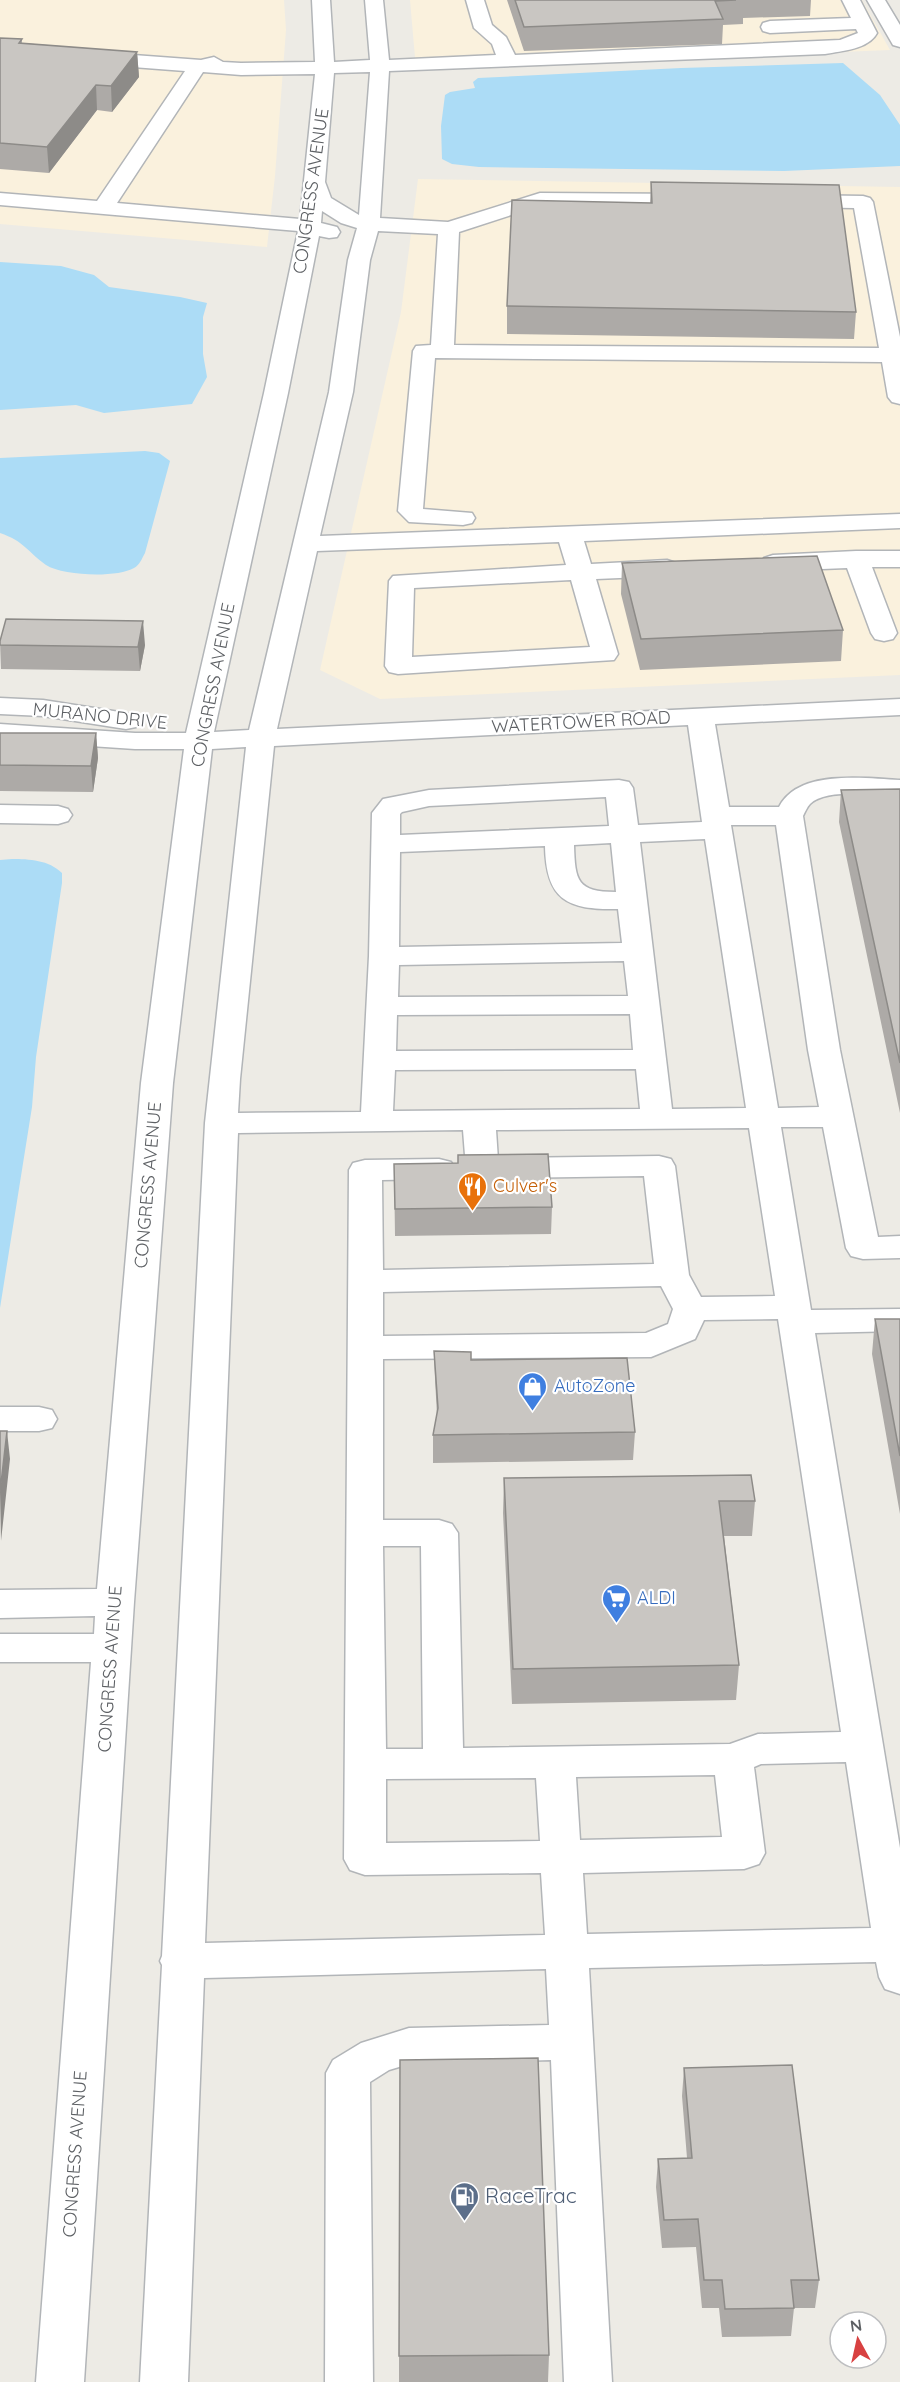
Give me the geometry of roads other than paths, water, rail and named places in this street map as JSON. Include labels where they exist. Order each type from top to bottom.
[{"type":"street","name":"CONGRESS AVENUE","points":[[60,2382],[111,1648],[157,1083],[200,733],[276,393],[310,226],[325,68],[321,0]]},
{"type":"street","points":[[164,2382],[224,1079],[261,738],[341,392],[359,260],[369,224],[380,64],[374,0]]},
{"type":"street","points":[[475,0],[483,28],[499,37],[503,43],[506,60]]},
{"type":"street","points":[[79,57],[240,69],[325,68],[825,48],[844,45],[866,37],[868,33],[864,23],[851,0]]},
{"type":"street","points":[[876,0],[900,41]]},
{"type":"street","points":[[770,27],[864,23]]},
{"type":"street","points":[[104,208],[197,67]]},
{"type":"street","points":[[315,182],[322,201],[348,219],[369,224],[449,228],[540,199],[719,200]]},
{"type":"street","points":[[0,199],[310,226],[332,233],[347,244],[359,260]]},
{"type":"street","points":[[779,201],[863,202],[900,397]]},
{"type":"street","points":[[442,352],[449,228]]},
{"type":"street","points":[[483,537],[482,523],[475,519],[418,517],[410,511],[424,351],[892,355]]},
{"type":"street","points":[[306,544],[900,521]]},
{"type":"street","points":[[569,534],[581,572],[605,654],[398,666],[402,580],[581,572],[688,567]]},
{"type":"street","points":[[856,559],[884,633]]},
{"type":"street","points":[[748,564],[900,559]]},
{"type":"street","name":"MURANO DRIVE","points":[[0,706],[43,708],[200,733],[261,738]]},
{"type":"street","name":"WATERTOWER ROAD","points":[[261,738],[900,707]]},
{"type":"street","points":[[182,1961],[567,1953],[898,1955],[700,717]]},
{"type":"street","name":"MURANO DRIVE","points":[[0,732],[135,741],[200,733]]},
{"type":"street","points":[[900,788],[846,787],[812,791],[798,799],[789,816],[824,1050],[864,1248],[900,1247]]},
{"type":"street","points":[[377,1122],[384,956],[386,813],[393,805],[410,800],[619,788],[657,1118]]},
{"type":"street","points":[[0,814],[58,815]]},
{"type":"street","points":[[386,844],[625,833],[789,816]]},
{"type":"street","points":[[559,836],[561,868],[565,885],[573,892],[587,898],[601,900],[633,900]]},
{"type":"street","points":[[384,956],[639,952]]},
{"type":"street","points":[[382,1006],[645,1005]]},
{"type":"street","points":[[380,1061],[651,1059]]},
{"type":"street","points":[[221,1124],[837,1118]]},
{"type":"street","points":[[478,1121],[482,1168]]},
{"type":"street","points":[[365,1348],[651,1345],[683,1331],[690,1309],[672,1275],[659,1166],[365,1170],[366,1281],[365,1348],[364,1533],[365,1859],[744,1853],[733,1759]]},
{"type":"street","points":[[366,1281],[672,1275]]},
{"type":"street","points":[[690,1309],[900,1320]]},
{"type":"street","points":[[0,1419],[39,1419]]},
{"type":"street","points":[[364,1533],[439,1533],[443,1764]]},
{"type":"street","points":[[0,1604],[115,1602]]},
{"type":"street","points":[[0,1648],[111,1648]]},
{"type":"street","points":[[366,1764],[733,1759],[758,1749],[864,1747]]},
{"type":"street","points":[[555,1763],[572,2042],[588,2382]]},
{"type":"street","points":[[349,2382],[348,2073],[376,2056],[409,2046],[572,2042]]},
{"type":"water","points":[[843,63],[880,95],[900,125],[900,166],[784,171],[479,167],[452,164],[442,159],[441,126],[445,95],[475,88],[473,82],[478,78]]},
{"type":"water","points":[[0,262],[61,266],[94,275],[109,287],[207,303],[203,317],[203,354],[207,377],[192,404],[104,413],[76,405],[0,410]]},
{"type":"water","points":[[145,451],[159,453],[170,461],[145,553],[134,568],[103,574],[65,572],[46,565],[20,543],[0,533],[0,458]]},
{"type":"water","points":[[0,860],[32,860],[51,865],[62,873],[62,883],[36,1057],[32,1107],[0,1308]]},
{"type":"place","name":"Culver's","points":[[472,1212]]},
{"type":"place","name":"AutoZone","points":[[533,1412]]},
{"type":"place","name":"ALDI","points":[[616,1624]]},
{"type":"place","name":"RaceTrac","points":[[464,2222]]}]
